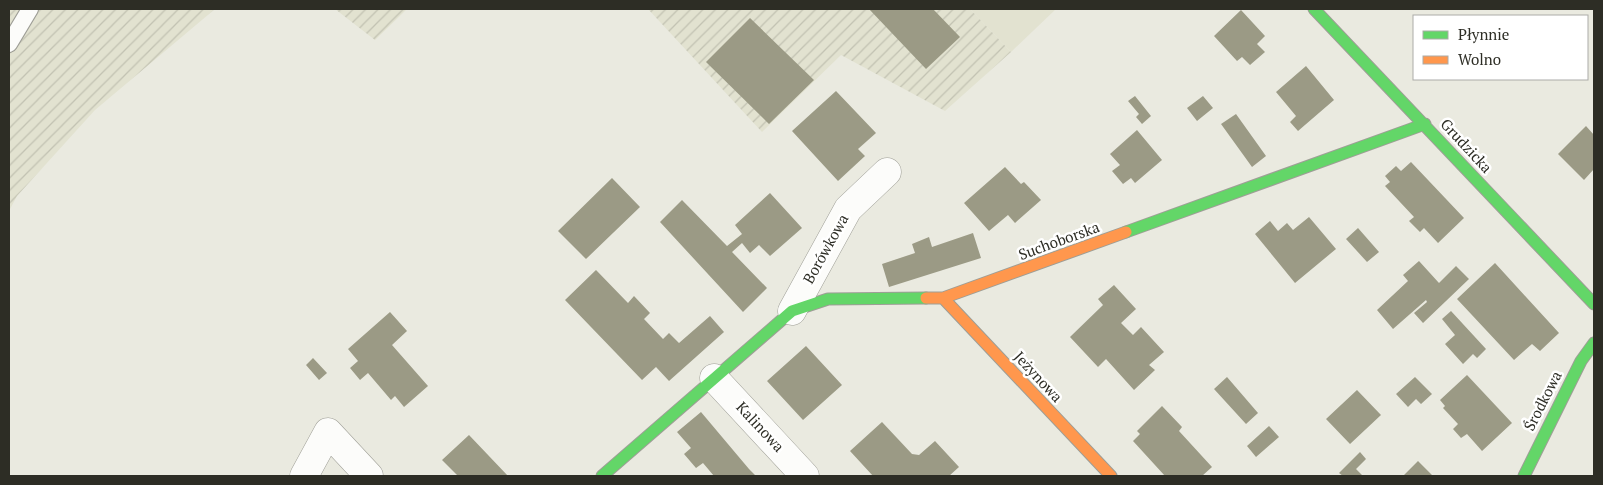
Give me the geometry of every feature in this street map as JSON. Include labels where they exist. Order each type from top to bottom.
[{"type":"street","name":"Grudzicka","points":[[1314,9],[1594,304]]},
{"type":"street","name":"Suchoborska","points":[[602,476],[792,310],[828,299],[943,298],[1425,124]]},
{"type":"street","name":"Borówkowa","points":[[792,310],[848,209],[887,172]]},
{"type":"street","name":"Jeżynowa","points":[[943,298],[1111,476]]},
{"type":"street","name":"Środkowa","points":[[1524,476],[1581,361],[1594,343]]},
{"type":"street","name":"Kalinowa","points":[[714,378],[806,476]]},
{"type":"street","points":[[304,476],[328,432],[369,476]]},
{"type":"lane","points":[[9,44],[30,9]]},
{"type":"shaded area","points":[[9,9],[215,9],[95,110],[17,196],[9,211]]},
{"type":"shaded area","points":[[335,9],[407,9],[375,40]]},
{"type":"shaded area","points":[[648,9],[970,9],[1011,52],[945,111],[841,55],[762,132]]},
{"type":"shaded area","points":[[970,9],[1056,9],[1011,52]]},
{"type":"building","points":[[869,9],[933,9],[960,37],[926,69]]},
{"type":"building","points":[[1241,10],[1265,36],[1257,44],[1265,52],[1250,65],[1242,57],[1237,61],[1214,36]]},
{"type":"building","points":[[750,18],[814,80],[769,124],[706,62]]},
{"type":"building","points":[[1306,66],[1334,100],[1298,131],[1290,122],[1296,116],[1276,92]]},
{"type":"building","points":[[836,91],[876,133],[858,149],[865,156],[838,181],[792,131]]},
{"type":"building","points":[[1135,96],[1151,116],[1142,124],[1136,117],[1139,114],[1128,101]]},
{"type":"building","points":[[1203,96],[1213,108],[1197,121],[1187,108]]},
{"type":"building","points":[[1236,114],[1266,156],[1252,167],[1221,124]]},
{"type":"building","points":[[1586,126],[1594,135],[1594,169],[1584,180],[1558,154]]},
{"type":"building","points":[[1137,130],[1162,160],[1135,183],[1131,178],[1123,184],[1112,171],[1120,165],[1110,154]]},
{"type":"building","points":[[1411,162],[1464,218],[1438,243],[1424,228],[1420,232],[1409,221],[1414,217],[1385,186],[1390,182],[1385,176],[1396,166],[1401,171]]},
{"type":"building","points":[[1005,167],[1021,184],[1024,182],[1041,200],[1015,223],[1008,215],[989,231],[964,203]]},
{"type":"building","points":[[612,178],[640,207],[586,259],[558,231]]},
{"type":"building","points":[[770,193],[802,228],[770,256],[759,245],[750,253],[742,243],[732,252],[767,288],[743,312],[660,222],[682,200],[727,246],[742,234],[735,225]]},
{"type":"building","points":[[1309,217],[1336,249],[1295,283],[1255,234],[1270,221],[1278,231],[1287,223],[1293,230]]},
{"type":"building","points":[[1358,228],[1379,252],[1367,262],[1346,239]]},
{"type":"building","points":[[973,233],[981,258],[889,287],[882,264],[915,253],[912,244],[929,237],[932,247]]},
{"type":"building","points":[[1419,261],[1439,283],[1456,266],[1469,279],[1423,323],[1414,313],[1427,302],[1426,300],[1393,329],[1377,310],[1408,281],[1403,275]]},
{"type":"building","points":[[1495,263],[1559,333],[1540,351],[1532,344],[1514,360],[1457,299]]},
{"type":"building","points":[[596,270],[628,303],[634,296],[650,313],[644,319],[663,339],[669,333],[679,343],[710,316],[724,332],[669,381],[656,367],[642,380],[565,300]]},
{"type":"building","points":[[1114,285],[1136,309],[1121,323],[1133,335],[1141,327],[1164,352],[1149,365],[1155,370],[1134,390],[1106,359],[1098,367],[1070,337],[1103,305],[1098,299]]},
{"type":"building","points":[[1451,311],[1486,349],[1477,358],[1473,354],[1463,364],[1445,344],[1455,335],[1442,319]]},
{"type":"building","points":[[390,312],[407,331],[392,345],[428,386],[404,407],[395,396],[391,400],[368,373],[360,380],[350,368],[358,361],[348,349]]},
{"type":"building","points":[[806,346],[842,385],[803,420],[767,381]]},
{"type":"building","points":[[313,358],[327,373],[319,380],[306,365]]},
{"type":"building","points":[[1467,375],[1512,423],[1482,451],[1467,434],[1461,438],[1453,429],[1458,424],[1443,408],[1445,406],[1440,400]]},
{"type":"building","points":[[1227,377],[1258,413],[1246,424],[1214,389]]},
{"type":"building","points":[[1415,377],[1432,394],[1421,404],[1416,399],[1408,407],[1396,394]]},
{"type":"building","points":[[1357,390],[1381,415],[1350,444],[1326,419]]},
{"type":"building","points":[[1162,406],[1182,427],[1179,431],[1212,467],[1202,476],[1165,476],[1133,441],[1140,434],[1137,431]]},
{"type":"building","points":[[701,412],[756,476],[714,476],[703,463],[696,468],[684,454],[691,448],[677,432]]},
{"type":"building","points":[[882,422],[912,454],[919,455],[935,441],[959,467],[949,476],[873,476],[850,451]]},
{"type":"building","points":[[1269,426],[1279,437],[1256,457],[1247,446]]},
{"type":"building","points":[[469,435],[508,476],[458,476],[442,460]]},
{"type":"building","points":[[1360,452],[1366,459],[1356,469],[1363,476],[1343,476],[1339,473]]},
{"type":"building","points":[[1418,461],[1433,476],[1403,476]]},
{"type":"traffic: fast","points":[[1314,9],[1594,304]]},
{"type":"traffic: fast","points":[[1126,232],[1425,124]]},
{"type":"traffic: fast","points":[[602,476],[792,311],[828,299],[926,298]]},
{"type":"traffic: fast","points":[[1524,476],[1581,361],[1594,343]]},
{"type":"traffic: slow","points":[[926,298],[943,298],[1126,232]]},
{"type":"traffic: slow","points":[[943,298],[1111,476]]}]
